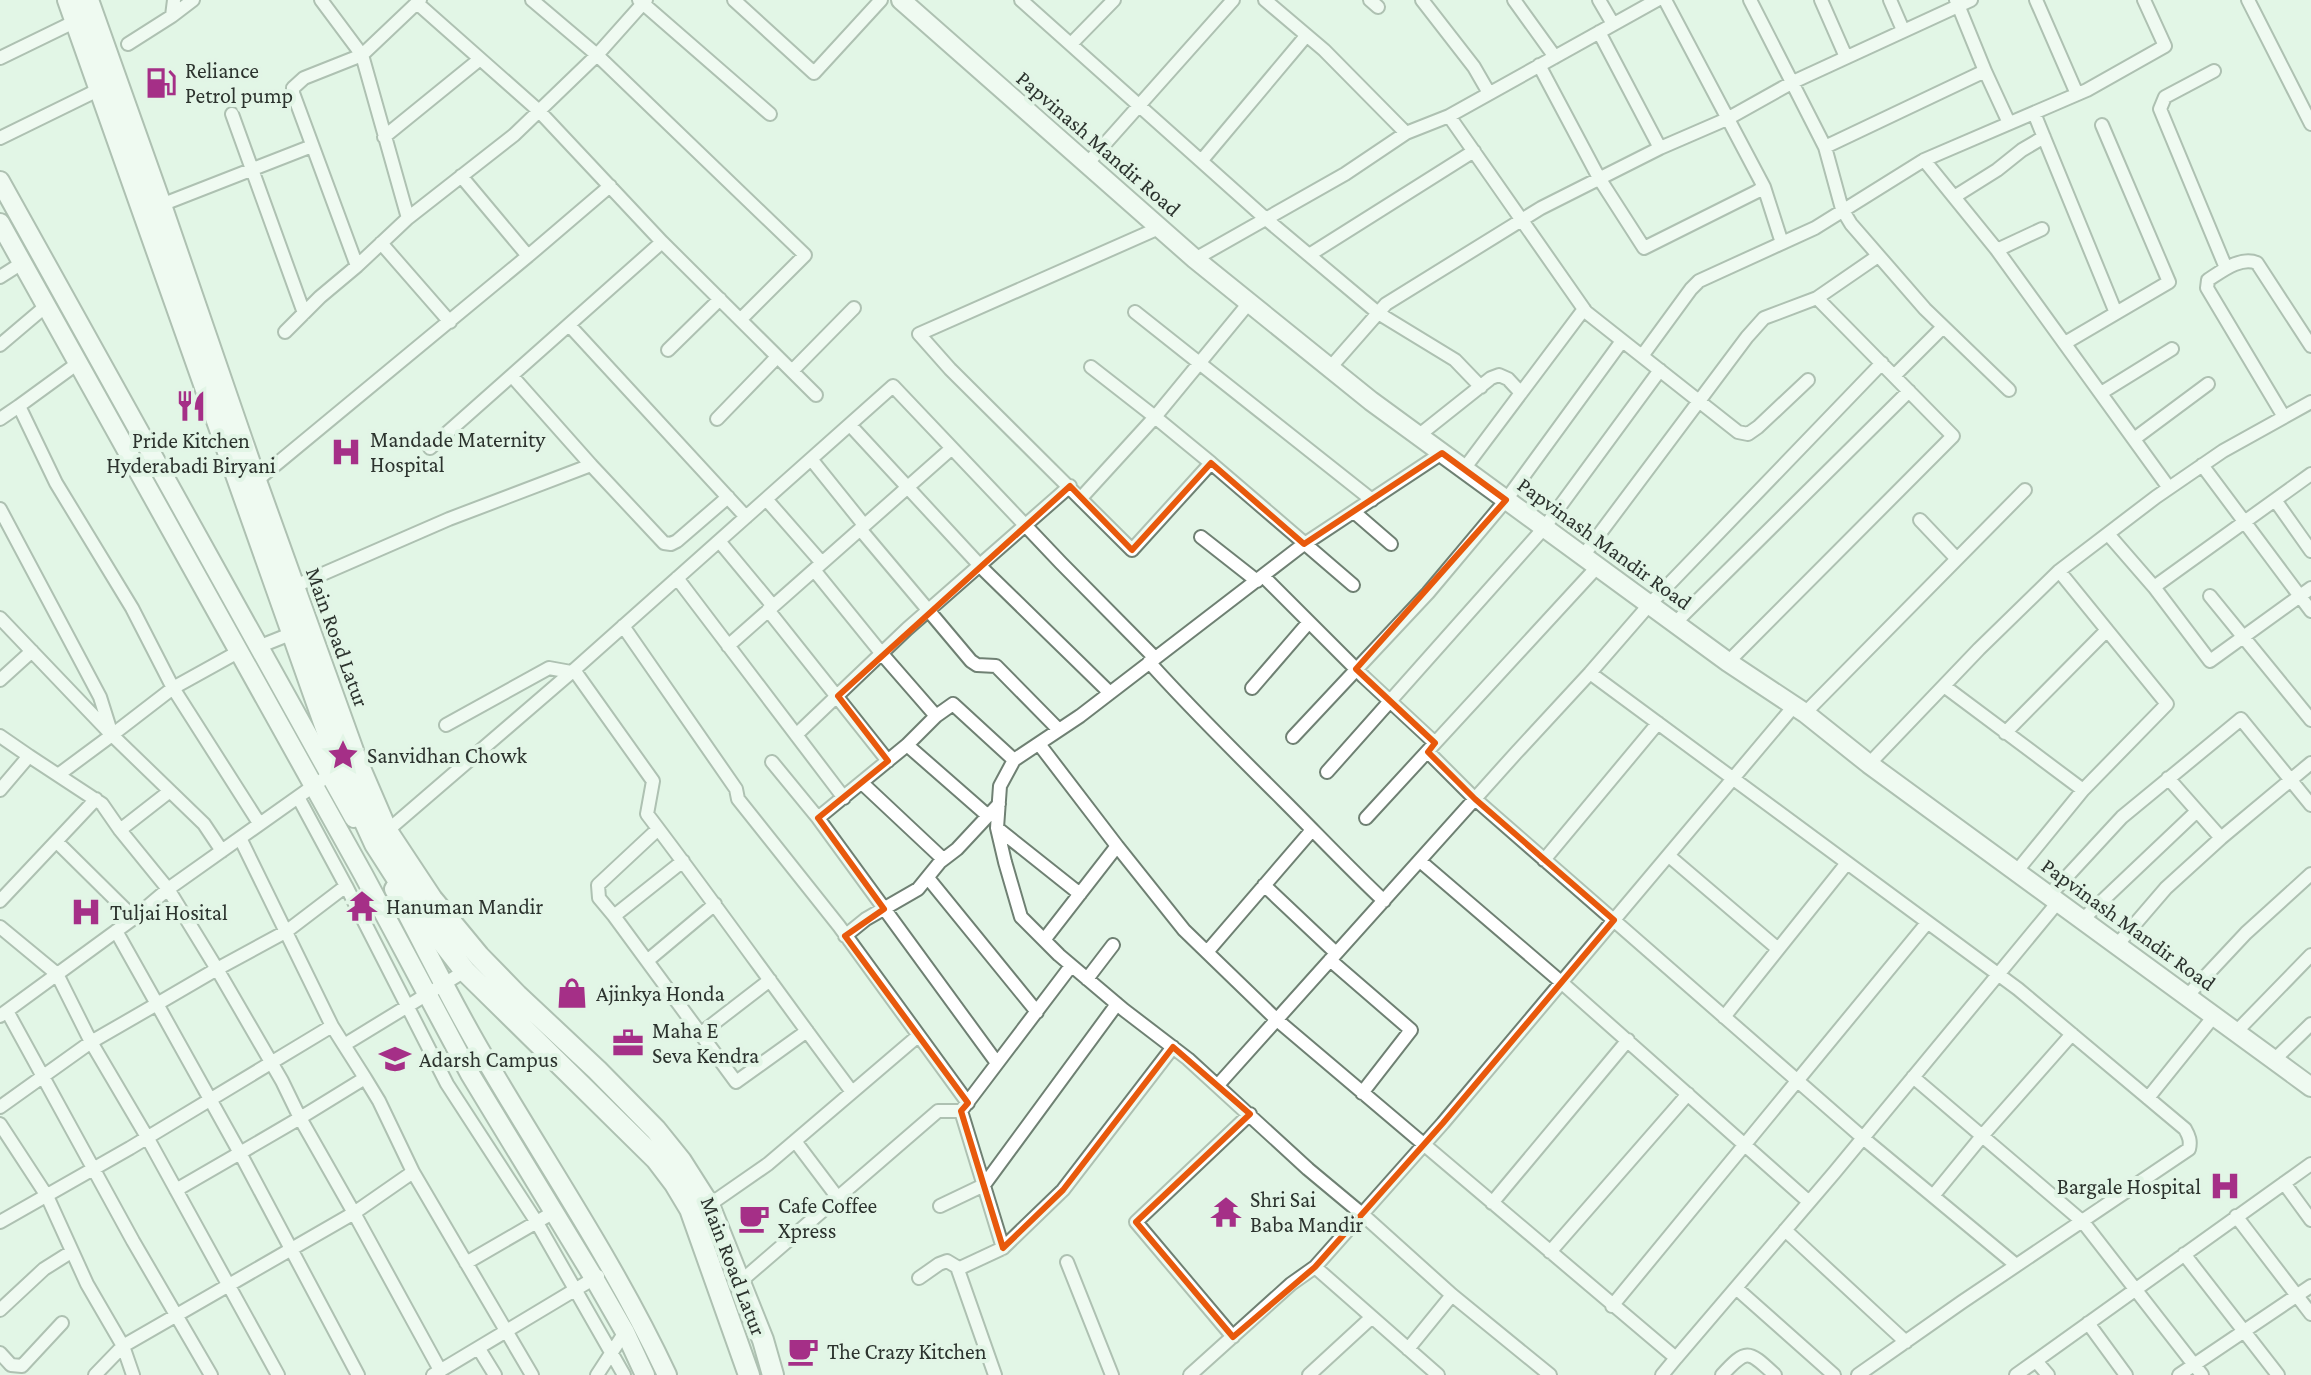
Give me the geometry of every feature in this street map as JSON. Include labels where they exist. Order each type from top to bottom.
[{"type":"main road","name":"Main Road Latur","points":[[68,0],[342,767],[378,841],[416,908],[465,971],[623,1125],[675,1184],[690,1209],[749,1375]]},
{"type":"main road","name":"Main Road Latur","points":[[88,0],[295,586],[342,767]]},
{"type":"main road","name":"Main Road Latur","points":[[378,841],[479,956],[597,1070],[656,1130],[681,1161],[709,1205],[763,1340],[773,1375]]},
{"type":"street","points":[[172,16],[174,0]]},
{"type":"street","points":[[128,44],[193,0]]},
{"type":"street","points":[[321,0],[362,55],[408,218]]},
{"type":"street","points":[[532,0],[597,55],[805,255],[741,319]]},
{"type":"street","points":[[734,0],[814,73],[881,0]]},
{"type":"street","points":[[746,11],[756,0]]},
{"type":"street","name":"Papvinash Mandir Road","points":[[901,0],[1159,228],[1329,369],[1649,605],[1800,710],[1869,764],[2311,1087]]},
{"type":"street","points":[[1021,0],[1266,219],[1378,313],[1455,360],[1481,387]]},
{"type":"street","points":[[1071,44],[1114,0]]},
{"type":"street","points":[[1087,164],[1233,0]]},
{"type":"street","points":[[1265,0],[1324,50],[1406,133]]},
{"type":"street","points":[[1422,0],[1474,67],[1489,93]]},
{"type":"street","points":[[1514,0],[1555,57]]},
{"type":"street","points":[[1599,0],[1613,24]]},
{"type":"street","points":[[1195,259],[1345,174],[1406,133],[1449,116],[1657,0]]},
{"type":"street","points":[[1665,0],[1764,187],[1782,243]]},
{"type":"street","points":[[1750,0],[1825,147],[1842,209],[1851,224],[1925,309],[2009,390]]},
{"type":"street","points":[[1821,0],[1846,57]]},
{"type":"street","points":[[1890,0],[1903,30]]},
{"type":"street","points":[[1329,369],[1386,304],[1522,220],[1599,178],[1727,119],[1793,82],[1957,3],[1971,0]]},
{"type":"street","points":[[2036,0],[2077,94]]},
{"type":"street","points":[[1642,356],[1699,281],[1815,228],[1924,160],[2077,94],[2165,46],[2144,0]]},
{"type":"street","points":[[2248,0],[2311,124]]},
{"type":"street","points":[[357,266],[293,88],[304,78],[362,55],[418,1],[539,111],[662,242],[816,395]]},
{"type":"street","points":[[285,332],[408,218],[514,135],[597,55],[642,1],[770,114]]},
{"type":"street","points":[[1957,3],[2009,123]]},
{"type":"street","points":[[0,58],[76,21]]},
{"type":"street","points":[[1599,32],[1660,148]]},
{"type":"street","points":[[1202,160],[1306,36]]},
{"type":"street","points":[[384,137],[480,59]]},
{"type":"street","points":[[1539,65],[1599,178],[1644,248],[1764,187]]},
{"type":"street","points":[[1825,147],[1985,71]]},
{"type":"street","points":[[2214,71],[2165,97],[2160,109],[2226,268]]},
{"type":"street","points":[[0,138],[100,89]]},
{"type":"street","points":[[2034,113],[2116,313]]},
{"type":"street","points":[[232,114],[304,313]]},
{"type":"street","points":[[1449,116],[1584,309],[1738,432],[1748,434],[1758,427],[1808,380]]},
{"type":"street","points":[[2065,343],[2169,282],[2102,125]]},
{"type":"street","points":[[1954,197],[2044,137]]},
{"type":"street","points":[[161,205],[312,146]]},
{"type":"street","points":[[1309,255],[1474,151]]},
{"type":"street","points":[[1924,160],[1997,250],[2169,488]]},
{"type":"street","points":[[461,176],[528,256]]},
{"type":"street","points":[[0,181],[258,647],[342,767],[445,984],[488,1064],[643,1322],[667,1375]]},
{"type":"street","points":[[256,481],[610,186]]},
{"type":"street","points":[[0,223],[355,859],[470,1074],[594,1278],[645,1375]]},
{"type":"street","points":[[1159,228],[919,334],[950,369],[1132,550],[1211,463]]},
{"type":"street","points":[[1997,250],[2042,229]]},
{"type":"street","points":[[430,448],[662,242]]},
{"type":"street","points":[[381,243],[450,322]]},
{"type":"street","points":[[1366,818],[1590,561],[1699,401],[1764,318],[1817,298],[1878,256]]},
{"type":"street","points":[[2284,417],[2207,288],[2208,280],[2226,268],[2248,260],[2257,263],[2311,346]]},
{"type":"street","points":[[0,277],[22,263]]},
{"type":"street","points":[[1728,662],[1953,436],[1817,298]]},
{"type":"street","points":[[668,350],[720,299]]},
{"type":"street","points":[[1081,498],[1155,417],[1248,304]]},
{"type":"street","points":[[0,345],[46,306]]},
{"type":"street","points":[[792,371],[854,308]]},
{"type":"street","points":[[1464,469],[1584,309]]},
{"type":"street","points":[[1135,312],[1372,500]]},
{"type":"street","points":[[569,325],[746,517]]},
{"type":"street","points":[[1894,376],[1943,327]]},
{"type":"street","points":[[1293,737],[1428,593],[1506,500],[1622,341]]},
{"type":"street","points":[[2101,393],[2172,349]]},
{"type":"street","points":[[717,419],[777,357]]},
{"type":"street","points":[[0,419],[78,363]]},
{"type":"street","points":[[1218,1085],[1649,605],[1882,363]]},
{"type":"street","points":[[1091,367],[1211,463],[1353,585]]},
{"type":"street","points":[[1327,772],[1544,528],[1660,370]]},
{"type":"street","points":[[1418,436],[1499,375],[1508,379],[1521,393]]},
{"type":"street","points":[[512,376],[664,543],[677,541],[728,497]]},
{"type":"street","points":[[2134,439],[2208,384]]},
{"type":"street","points":[[355,859],[573,671],[893,386],[1152,660],[1197,715],[1384,901]]},
{"type":"street","points":[[1675,623],[1909,391]]},
{"type":"street","points":[[1869,764],[2059,571],[2202,465],[2311,402]]},
{"type":"street","points":[[19,406],[56,483],[132,608],[173,688],[259,823]]},
{"type":"street","points":[[850,425],[981,566],[1110,693]]},
{"type":"street","points":[[728,646],[952,448]]},
{"type":"street","points":[[1442,453],[1304,544],[1110,693],[1014,760],[1000,786],[997,828],[1021,917],[1044,940],[1071,966],[1218,1085],[1308,1169],[1452,1295],[1550,1375]]},
{"type":"street","points":[[811,459],[928,611],[971,661],[977,665],[996,666],[1059,730]]},
{"type":"street","points":[[295,586],[449,519],[591,465]]},
{"type":"street","points":[[2202,465],[2245,522],[2306,592],[2311,611]]},
{"type":"street","points":[[2154,587],[2311,474]]},
{"type":"street","points":[[796,735],[928,611],[1070,486]]},
{"type":"street","points":[[1194,1373],[1291,1284],[1315,1267],[1423,1145],[1734,778],[2025,490]]},
{"type":"street","points":[[766,499],[882,654],[936,716]]},
{"type":"street","points":[[2275,500],[2311,551]]},
{"type":"street","points":[[0,509],[100,697],[112,735]]},
{"type":"street","points":[[1354,512],[1391,544]]},
{"type":"street","points":[[1920,520],[1957,559]]},
{"type":"street","points":[[2108,534],[2154,587],[2210,661],[2306,592]]},
{"type":"street","points":[[1201,537],[1260,579],[1309,622],[1390,701],[1475,799],[1863,1138],[2016,1265]]},
{"type":"street","points":[[719,541],[888,761]]},
{"type":"street","points":[[2016,872],[2083,790],[2167,704],[2059,571]]},
{"type":"street","points":[[677,578],[844,798]]},
{"type":"street","points":[[2210,596],[2311,720]]},
{"type":"street","points":[[0,618],[112,735],[204,824],[222,851]]},
{"type":"street","points":[[1252,688],[1309,622]]},
{"type":"street","points":[[623,626],[736,789],[738,799],[845,936],[918,1036],[964,1107],[1003,1248]]},
{"type":"street","points":[[2005,733],[2107,630]]},
{"type":"street","points":[[258,647],[293,633]]},
{"type":"street","points":[[0,680],[32,651]]},
{"type":"street","points":[[58,775],[173,688],[238,652]]},
{"type":"street","points":[[446,725],[549,668],[573,671],[653,781],[647,814],[852,1092]]},
{"type":"street","points":[[1590,673],[1998,975],[2185,1129],[2191,1141],[2189,1149],[1858,1375]]},
{"type":"street","points":[[1944,686],[2083,790]]},
{"type":"street","points":[[818,818],[953,704],[1014,760]]},
{"type":"street","points":[[1662,1375],[1998,975],[2103,835],[2241,719],[2311,805]]},
{"type":"street","points":[[1544,860],[1658,723]]},
{"type":"street","points":[[0,736],[102,804],[168,889],[271,1063],[437,1373],[612,1268]]},
{"type":"street","points":[[1039,744],[1184,930],[1277,1020],[1676,1358]]},
{"type":"street","points":[[907,745],[987,815]]},
{"type":"street","points":[[0,790],[29,756]]},
{"type":"street","points":[[772,762],[818,818],[997,1063]]},
{"type":"street","points":[[2117,945],[2166,888],[2311,763]]},
{"type":"street","points":[[211,1375],[43,1077],[3,1013],[134,918],[168,889],[342,767]]},
{"type":"street","points":[[2168,778],[2221,838]]},
{"type":"street","points":[[862,783],[943,859]]},
{"type":"street","points":[[120,830],[170,791]]},
{"type":"street","points":[[298,797],[447,1084],[536,1221],[624,1375]]},
{"type":"street","points":[[0,901],[96,799]]},
{"type":"street","points":[[845,936],[918,889],[943,859],[957,849],[999,804]]},
{"type":"street","points":[[2082,920],[2197,811]]},
{"type":"street","points":[[997,828],[1080,894]]},
{"type":"street","points":[[658,829],[598,885],[599,898],[736,1082],[807,1031]]},
{"type":"street","points":[[1207,952],[1312,830]]},
{"type":"street","points":[[240,838],[332,1026],[379,1101],[413,1172],[532,1375]]},
{"type":"street","points":[[57,842],[134,918]]},
{"type":"street","points":[[1044,940],[1117,846]]},
{"type":"street","points":[[1669,856],[1778,949]]},
{"type":"street","points":[[614,916],[683,861]]},
{"type":"street","points":[[1420,861],[1628,1040],[1809,1202]]},
{"type":"street","points":[[1724,1017],[1847,863]]},
{"type":"street","points":[[2187,996],[2246,933],[2311,874]]},
{"type":"street","points":[[928,878],[1037,1012]]},
{"type":"street","points":[[1264,885],[1333,957],[1411,1030],[1362,1093]]},
{"type":"street","points":[[0,1107],[91,1042],[287,931],[346,886]]},
{"type":"street","points":[[647,961],[715,904]]},
{"type":"street","points":[[1612,1306],[1927,923]]},
{"type":"street","points":[[0,927],[57,974],[91,1042],[278,1375]]},
{"type":"street","points":[[116,931],[211,1099],[358,1375]]},
{"type":"street","points":[[1087,979],[1113,945]]},
{"type":"street","points":[[2236,1032],[2311,955]]},
{"type":"street","points":[[740,1282],[938,1111],[964,1107],[1071,966]]},
{"type":"street","points":[[344,1045],[465,971]]},
{"type":"street","points":[[700,1034],[770,980]]},
{"type":"street","points":[[940,1206],[984,1185],[1117,1004]]},
{"type":"street","points":[[2148,1098],[2214,1016]]},
{"type":"street","points":[[2274,1060],[2311,1024]]},
{"type":"street","points":[[0,1222],[332,1026]]},
{"type":"street","points":[[1933,1196],[2072,1034]]},
{"type":"street","points":[[709,1205],[768,1164],[918,1036]]},
{"type":"street","points":[[1492,1203],[1628,1040]]},
{"type":"street","points":[[958,1269],[1003,1248],[1063,1190],[1173,1047]]},
{"type":"street","points":[[1913,1077],[2083,1222],[2198,1370]]},
{"type":"street","points":[[176,1190],[365,1078]]},
{"type":"street","points":[[1550,1252],[1688,1094]]},
{"type":"street","points":[[1233,1337],[1136,1222],[1250,1114]]},
{"type":"street","points":[[0,1124],[47,1196],[87,1284],[123,1346],[133,1375]]},
{"type":"street","points":[[795,1141],[838,1198]]},
{"type":"street","points":[[2016,1375],[2311,1164]]},
{"type":"street","points":[[95,1375],[123,1346],[354,1213],[413,1172]]},
{"type":"street","points":[[2284,1183],[2311,1220]]},
{"type":"street","points":[[466,1263],[554,1212]]},
{"type":"street","points":[[2236,1216],[2311,1314]]},
{"type":"street","points":[[1785,1230],[1906,1342]]},
{"type":"street","points":[[0,1310],[25,1285],[71,1252]]},
{"type":"street","points":[[2184,1254],[2278,1375]]},
{"type":"street","points":[[919,1278],[947,1261],[958,1269],[995,1375]]},
{"type":"street","points":[[1067,1262],[1112,1375]]},
{"type":"street","points":[[1315,1267],[1438,1375]]},
{"type":"street","points":[[2179,1375],[2198,1370],[2245,1332],[2311,1286]]},
{"type":"street","points":[[1736,1288],[1834,1375]]},
{"type":"street","points":[[1408,1349],[1452,1295]]},
{"type":"street","points":[[1314,1374],[1372,1317]]},
{"type":"street","points":[[0,1353],[11,1365],[22,1366],[62,1323]]},
{"type":"street","points":[[2088,1323],[2126,1375]]},
{"type":"street","points":[[597,1375],[625,1332]]},
{"type":"street","points":[[479,1349],[495,1375]]},
{"type":"street","points":[[1722,1375],[1739,1356],[1746,1355],[1757,1359],[1775,1375]]},
{"type":"street","points":[[2036,1361],[2048,1375]]},
{"type":"highlighted area","points":[[1442,453],[1506,500],[1356,669],[1435,743],[1428,752],[1475,799],[1614,920],[1443,1123],[1315,1267],[1233,1337],[1136,1222],[1250,1114],[1173,1047],[1063,1190],[1003,1248],[961,1111],[968,1103],[845,936],[884,909],[818,818],[888,761],[838,696],[1070,486],[1132,550],[1211,463],[1304,544]]},
{"type":"place","name":"Reliance Petrol pump","points":[[161,83]]},
{"type":"place","name":"Pride Kitchen Hyderabadi Biryani","points":[[191,406]]},
{"type":"place","name":"Mandade Maternity Hospital","points":[[346,452]]},
{"type":"place","name":"Sanvidhan Chowk","points":[[343,755]]},
{"type":"place","name":"Hanuman Mandir","points":[[362,906]]},
{"type":"place","name":"Tuljai Hosital","points":[[86,912]]},
{"type":"place","name":"Ajinkya Honda","points":[[572,993]]},
{"type":"place","name":"Maha E Seva Kendra","points":[[628,1043]]},
{"type":"place","name":"Adarsh Campus","points":[[395,1059]]},
{"type":"place","name":"Bargale Hospital","points":[[2225,1186]]},
{"type":"place","name":"Shri Sai Baba Mandir","points":[[1226,1212]]},
{"type":"place","name":"Cafe Coffee Xpress","points":[[754,1218]]},
{"type":"place","name":"The Crazy Kitchen","points":[[803,1351]]}]
